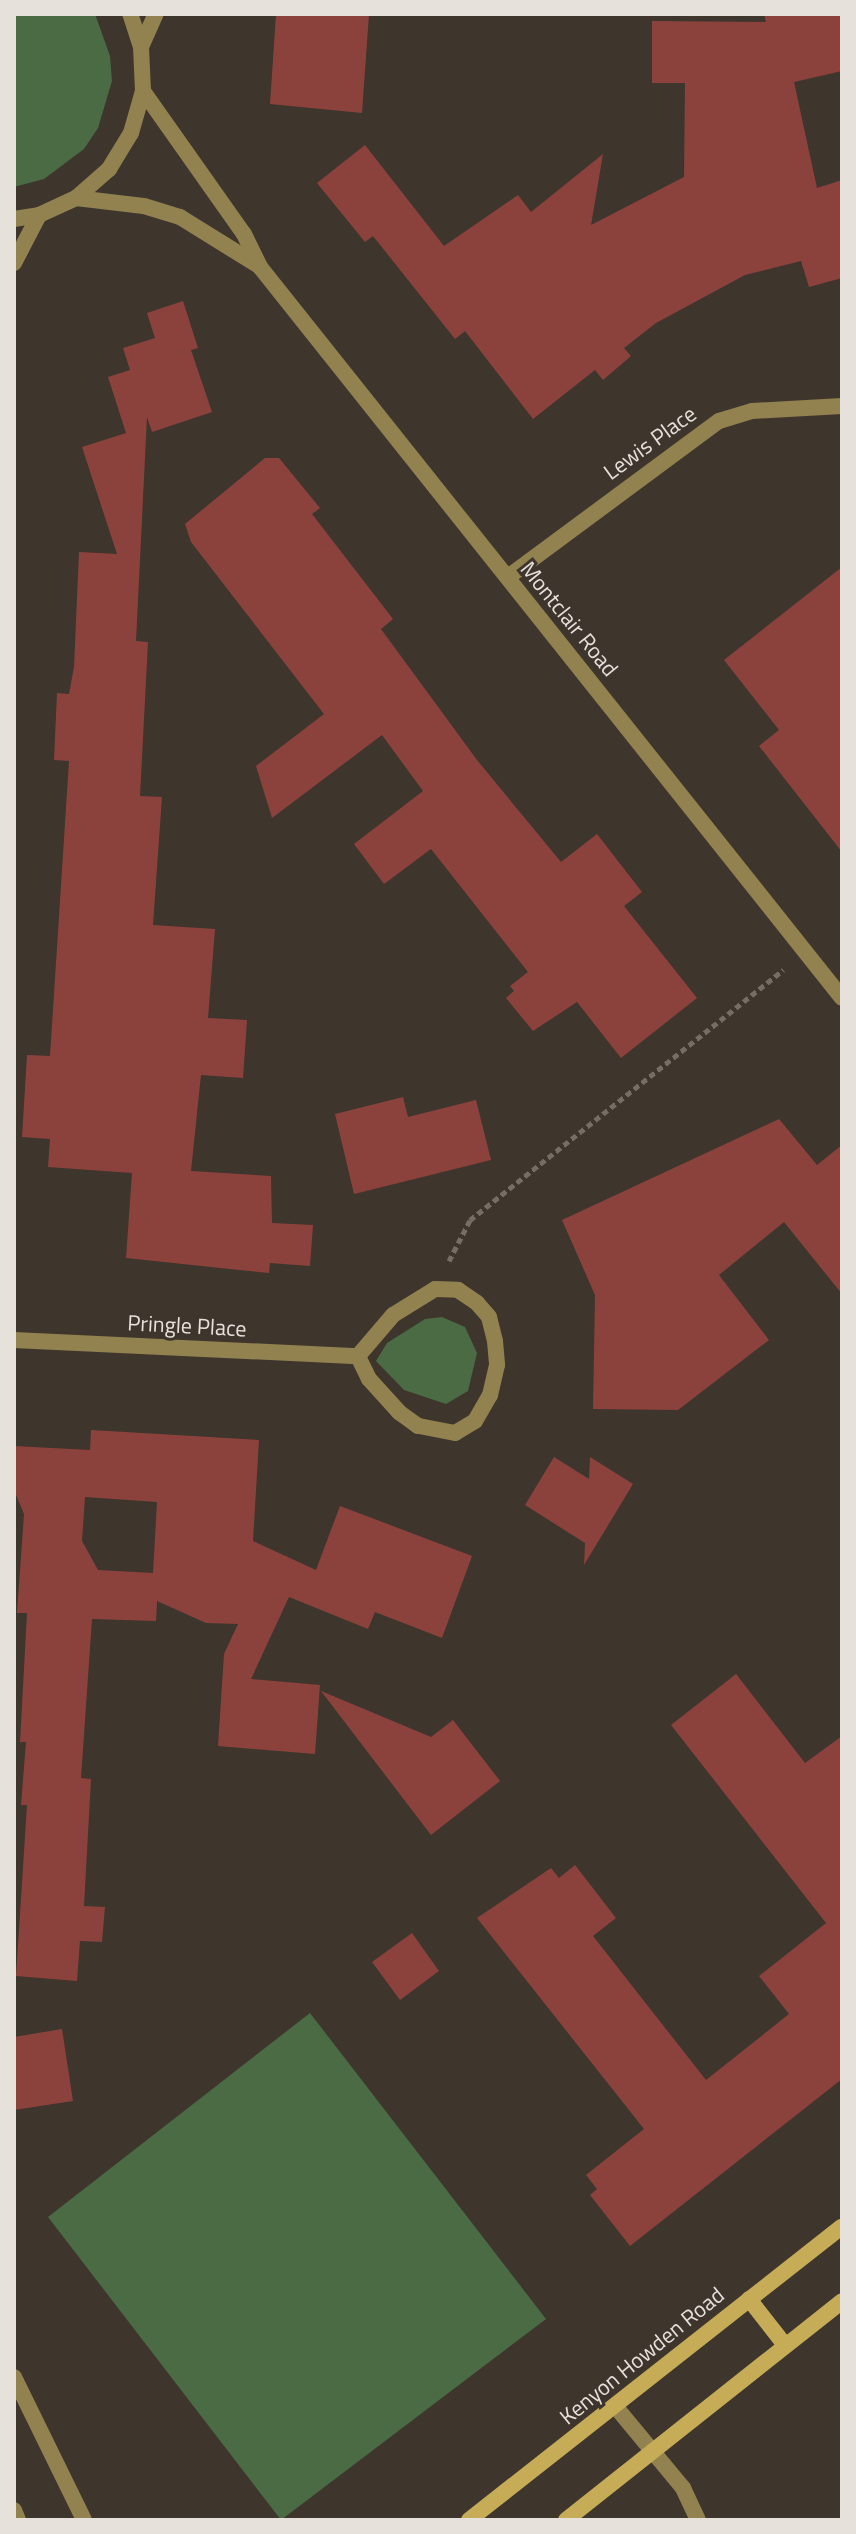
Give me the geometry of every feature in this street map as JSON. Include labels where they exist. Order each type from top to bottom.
[{"type":"street","points":[[14,219],[39,215],[76,198],[109,169],[131,133],[143,91],[141,47],[130,14]]},
{"type":"street","points":[[141,47],[156,14]]},
{"type":"street","name":"Montclair Road","points":[[143,91],[244,234],[260,267],[842,998]]},
{"type":"street","name":"Montclair Road","points":[[76,198],[144,206],[180,217],[260,267]]},
{"type":"street","points":[[14,263],[39,215]]},
{"type":"street","name":"Lewis Place","points":[[508,577],[719,421],[752,411],[842,406]]},
{"type":"street","points":[[435,1289],[458,1290],[489,1317],[497,1365],[490,1395],[475,1421],[455,1433],[418,1426],[369,1379],[358,1356],[402,1307],[435,1289]]},
{"type":"street","name":"Pringle Place","points":[[14,1340],[358,1356]]},
{"type":"street","name":"Kenyon Howden Road","points":[[469,2520],[842,2227]]},
{"type":"street","points":[[749,2299],[785,2345]]},
{"type":"street","points":[[566,2520],[842,2301]]},
{"type":"street","points":[[14,2377],[84,2520]]},
{"type":"street","points":[[615,2406],[683,2488],[698,2520]]},
{"type":"street","points":[[14,2510],[18,2520]]},
{"type":"path","points":[[435,1289],[470,1220],[804,951]]},
{"type":"green space","points":[[14,14],[95,14],[110,56],[112,81],[98,128],[84,149],[44,179],[14,187]]},
{"type":"green space","points":[[442,1317],[465,1327],[477,1353],[468,1391],[446,1404],[404,1390],[376,1361],[387,1343],[425,1319]]},
{"type":"green space","points":[[310,2013],[546,2319],[281,2520],[48,2217]]},
{"type":"building","points":[[276,14],[369,14],[362,113],[270,104]]},
{"type":"building","points":[[764,14],[842,14],[842,71],[794,82],[817,188],[842,180],[842,278],[809,287],[801,261],[745,275],[656,323],[624,348],[631,356],[603,380],[595,370],[533,419],[465,331],[455,339],[373,236],[365,242],[317,183],[365,145],[444,246],[518,195],[531,212],[603,154],[591,225],[684,177],[685,83],[652,83],[652,21],[766,22]]},
{"type":"building","points":[[183,301],[198,348],[191,350],[212,412],[152,432],[147,417],[136,641],[148,642],[140,796],[162,797],[153,925],[215,929],[208,1018],[247,1020],[243,1078],[201,1075],[191,1171],[271,1176],[272,1223],[313,1225],[310,1266],[270,1263],[269,1273],[126,1258],[132,1173],[48,1167],[50,1139],[22,1137],[27,1055],[50,1056],[69,761],[54,760],[57,693],[69,694],[74,667],[79,552],[117,554],[82,447],[126,433],[108,377],[130,370],[123,348],[155,338],[147,313]]},
{"type":"building","points":[[265,458],[279,458],[320,508],[312,514],[393,619],[381,629],[477,760],[561,862],[597,834],[642,892],[624,906],[697,998],[621,1058],[577,1002],[533,1031],[506,998],[514,991],[510,986],[528,972],[431,849],[384,884],[354,844],[423,791],[382,735],[272,818],[256,766],[324,714],[191,542],[185,524]]},
{"type":"building","points":[[842,567],[842,852],[759,746],[779,730],[724,660]]},
{"type":"building","points":[[403,1097],[408,1117],[476,1100],[491,1160],[354,1194],[335,1114]]},
{"type":"building","points":[[779,1119],[817,1165],[842,1145],[842,1294],[784,1222],[719,1275],[769,1340],[678,1410],[593,1409],[595,1295],[562,1220]]},
{"type":"building","points":[[91,1430],[259,1440],[253,1541],[316,1570],[340,1506],[472,1556],[442,1638],[375,1612],[368,1629],[289,1597],[251,1679],[320,1685],[315,1754],[218,1746],[224,1654],[238,1624],[206,1623],[157,1601],[156,1621],[92,1619],[81,1778],[91,1779],[84,1906],[105,1907],[102,1942],[80,1941],[77,1981],[16,1976],[27,1805],[21,1805],[26,1742],[20,1742],[27,1613],[17,1613],[24,1514],[14,1490],[14,1446],[90,1450]],"holes":[[[85,1497],[157,1502],[153,1573],[98,1570],[82,1541]]]},
{"type":"building","points":[[554,1457],[589,1479],[590,1457],[633,1484],[584,1565],[585,1543],[525,1505]]},
{"type":"building","points":[[736,1674],[805,1763],[842,1736],[842,2079],[630,2246],[590,2195],[597,2189],[586,2175],[644,2129],[477,1918],[551,1868],[559,1878],[575,1865],[616,1918],[593,1936],[706,2080],[789,2014],[759,1976],[826,1923],[671,1725]]},
{"type":"building","points":[[321,1691],[431,1737],[453,1720],[500,1781],[431,1835]]},
{"type":"building","points":[[412,1933],[439,1971],[400,2000],[372,1962]]},
{"type":"building","points":[[62,2029],[73,2101],[14,2110],[14,2037]]}]
